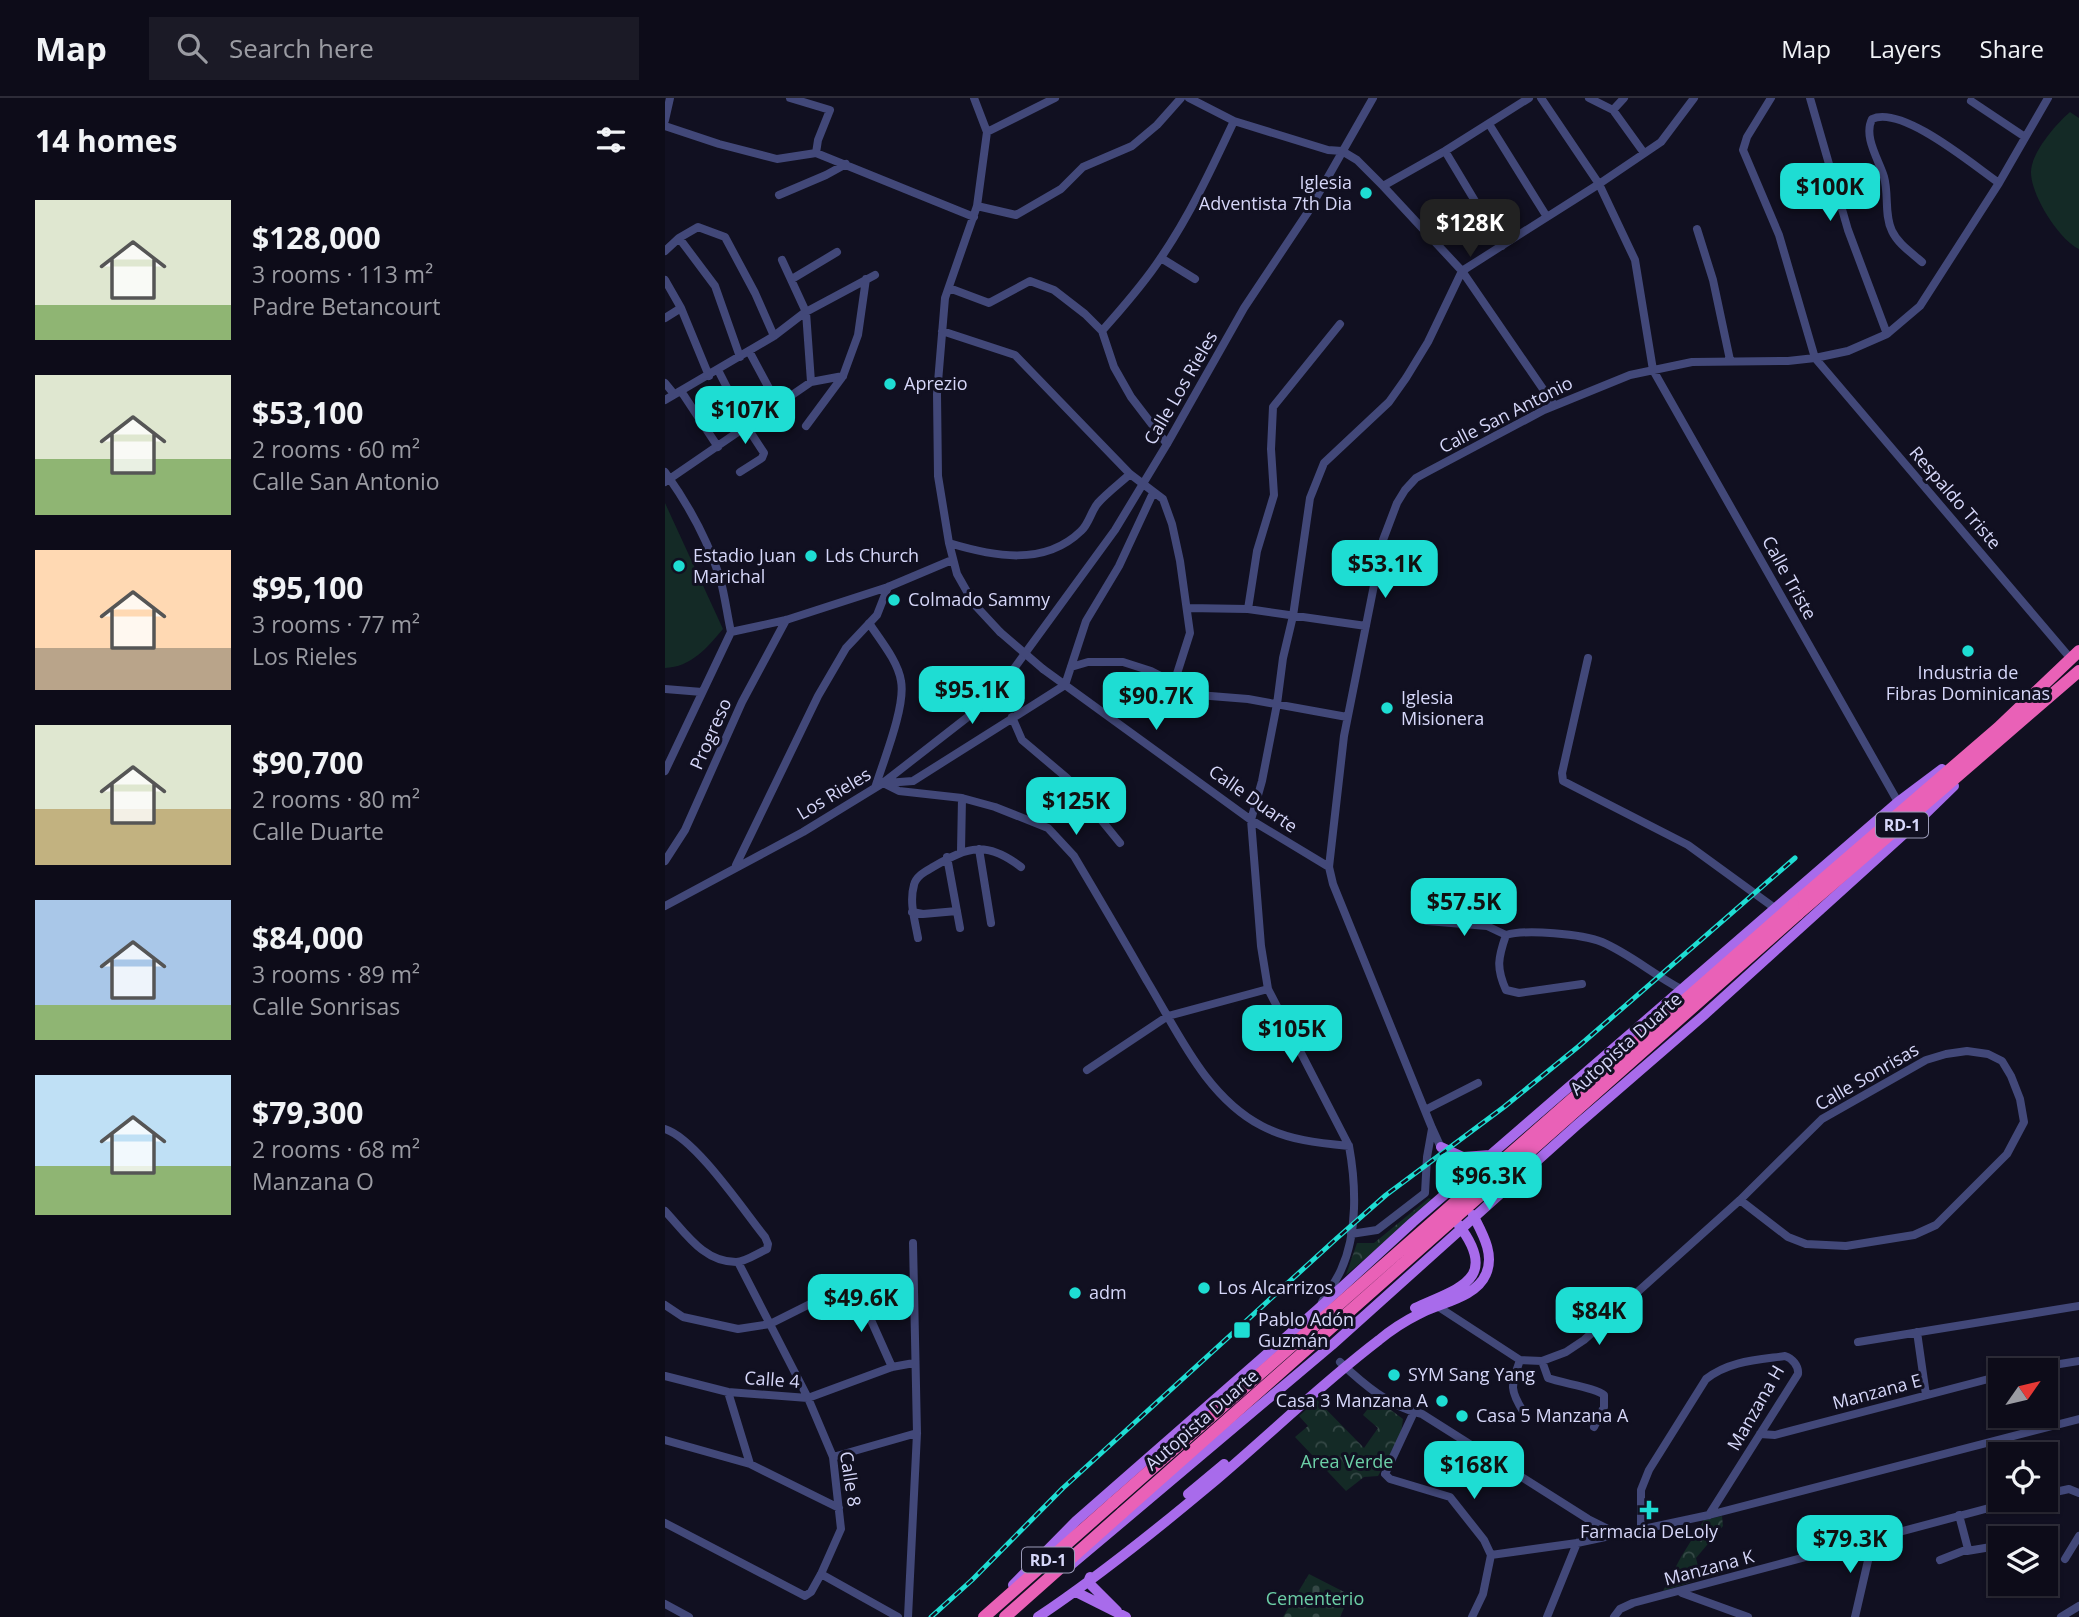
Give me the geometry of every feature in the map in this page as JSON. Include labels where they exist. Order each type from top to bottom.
[{"type":"highway","name":"RD-1","points":[[2001,732],[2075,655]]},
{"type":"highway","name":"RD-1","points":[[1796,910],[2001,732],[2079,671]]},
{"type":"highway","name":"Autopista Duarte","points":[[982,1617],[1796,910]]},
{"type":"highway","name":"Autopista Duarte","points":[[1005,1617],[1796,910]]},
{"type":"main road","points":[[982,1617],[1076,1521],[1439,1199],[1898,802],[2001,732]]},
{"type":"main road","points":[[1005,1617],[1095,1546],[1332,1345],[1491,1205],[1915,824],[2001,732]]},
{"type":"main road","points":[[1557,1097],[1549,1114],[1552,1125],[1562,1130],[1577,1125]]},
{"type":"main road","points":[[1441,1147],[1459,1156],[1490,1155]]},
{"type":"main road","points":[[1038,1617],[1076,1592],[1211,1484],[1385,1326],[1470,1291],[1486,1274],[1490,1254],[1458,1183]]},
{"type":"main road","points":[[1439,1199],[1461,1208],[1491,1205]]},
{"type":"main road","points":[[1434,1304],[1467,1283],[1473,1274],[1474,1252],[1462,1229],[1439,1199]]},
{"type":"main road","points":[[1382,1250],[1393,1247],[1411,1268],[1409,1277]]},
{"type":"main road","points":[[1088,1582],[1089,1578],[1342,1364]]},
{"type":"main road","points":[[1105,1569],[1101,1581],[1103,1588],[1122,1614]]},
{"type":"main road","points":[[1088,1582],[1122,1614]]},
{"type":"main road","points":[[1076,1592],[1122,1614]]},
{"type":"street","points":[[665,120],[670,98]]},
{"type":"street","points":[[790,98],[830,110],[818,140],[816,153]]},
{"type":"street","name":"Calle Duarte","points":[[974,98],[987,132],[977,206],[945,298],[937,394],[938,476],[952,560],[964,589],[1000,632],[1043,669],[1251,820],[1329,867]]},
{"type":"street","points":[[987,132],[1055,98]]},
{"type":"street","points":[[977,206],[1016,215],[1061,189],[1083,167],[1132,146],[1157,125],[1181,98]]},
{"type":"street","points":[[1189,98],[1234,121],[1328,150],[1342,150],[1357,160],[1462,271],[1555,405]]},
{"type":"street","name":"Calle Los Rieles","points":[[1002,685],[1115,530],[1244,308],[1308,212],[1373,98]]},
{"type":"street","points":[[1383,186],[1489,124],[1517,101],[1529,98]]},
{"type":"street","points":[[1541,98],[1599,184],[1635,260],[1653,370]]},
{"type":"street","points":[[1589,98],[1613,110],[1644,153]]},
{"type":"street","points":[[1613,110],[1623,98]]},
{"type":"street","points":[[1318,1309],[1341,1271],[1351,1234],[1355,1174],[1349,1146],[1268,989],[1261,946],[1251,820],[1262,781],[1277,704],[1310,498],[1324,463],[1389,402],[1406,378],[1428,342],[1462,271],[1661,142],[1694,98]]},
{"type":"street","points":[[1771,98],[1747,137],[1743,150],[1779,235],[1815,358]]},
{"type":"street","points":[[1810,98],[1847,230],[1887,334]]},
{"type":"street","name":"Calle San Antonio","points":[[1329,867],[1347,717],[1383,540],[1397,503],[1416,478],[1555,405],[1630,375],[1692,362],[1788,361],[1815,358],[1848,351],[1887,334],[1920,306],[1999,183],[2048,98]]},
{"type":"street","points":[[1971,101],[2025,137]]},
{"type":"street","points":[[1922,262],[1895,237],[1889,223],[1886,183],[1868,127],[1872,120],[1881,117],[1907,122],[1999,183]]},
{"type":"street","points":[[1102,331],[1161,258],[1212,169],[1234,121]]},
{"type":"street","points":[[1489,124],[1547,217]]},
{"type":"street","points":[[665,126],[777,159],[816,153],[974,217]]},
{"type":"street","points":[[1445,151],[1502,246]]},
{"type":"street","points":[[779,195],[846,164]]},
{"type":"street","points":[[665,251],[679,238],[698,227],[725,237],[774,336]]},
{"type":"street","points":[[1697,229],[1713,279],[1730,360]]},
{"type":"street","points":[[679,238],[715,286],[740,356]]},
{"type":"street","points":[[792,279],[837,252]]},
{"type":"street","points":[[1161,258],[1195,279]]},
{"type":"street","points":[[782,260],[806,312],[811,382]]},
{"type":"street","points":[[665,400],[774,336],[806,312],[871,277],[858,335],[842,376],[806,426]]},
{"type":"street","points":[[665,280],[681,308],[709,376]]},
{"type":"street","points":[[949,288],[989,303],[1030,281],[1054,290],[1102,331],[1119,377],[1167,444]]},
{"type":"street","points":[[665,318],[681,308]]},
{"type":"street","points":[[1248,609],[1257,551],[1274,495],[1271,449],[1273,407],[1340,324]]},
{"type":"street","points":[[942,331],[1015,355],[1130,474],[1164,499],[1172,524],[1190,633],[1174,683]]},
{"type":"street","points":[[749,351],[778,405]]},
{"type":"street","name":"Respaldo Triste","points":[[1815,358],[2075,655]]},
{"type":"street","points":[[718,370],[747,427],[764,453],[762,458],[740,472]]},
{"type":"street","name":"Calle Triste","points":[[1653,370],[1898,802]]},
{"type":"street","points":[[668,481],[811,382],[842,376]]},
{"type":"street","points":[[665,383],[678,393],[718,447]]},
{"type":"street","points":[[665,472],[711,552],[721,581],[731,632],[665,771]]},
{"type":"street","points":[[949,543],[982,553],[1018,557],[1056,549],[1083,531],[1097,504],[1130,474]]},
{"type":"street","points":[[879,786],[913,781],[1065,685],[1086,621],[1119,566],[1153,493]]},
{"type":"street","points":[[731,632],[786,620],[888,587],[952,560]]},
{"type":"street","points":[[736,866],[818,696],[846,648],[877,615],[888,587]]},
{"type":"street","points":[[1187,608],[1248,609],[1366,626]]},
{"type":"street","name":"Progreso","points":[[665,861],[685,830],[742,702],[786,620]]},
{"type":"street","points":[[869,623],[892,658],[901,679],[902,696],[879,786]]},
{"type":"street","points":[[1588,658],[1562,773],[1563,781],[1688,845],[1776,909]]},
{"type":"street","points":[[1071,667],[1088,662],[1123,662],[1151,671],[1198,695],[1277,704],[1347,717]]},
{"type":"street","name":"Los Rieles","points":[[665,906],[803,832],[879,786],[969,716],[1002,685]]},
{"type":"street","points":[[665,689],[702,692]]},
{"type":"street","points":[[1012,717],[1022,740],[1067,778],[1120,843]]},
{"type":"street","points":[[879,786],[995,807],[1048,828],[1074,856],[1198,1066],[1233,1106],[1260,1125],[1284,1135],[1303,1141],[1349,1146]]},
{"type":"street","points":[[961,851],[962,799]]},
{"type":"street","points":[[979,849],[991,923]]},
{"type":"street","points":[[918,938],[912,912],[914,884],[919,876],[947,857],[961,851],[979,849],[1005,854],[1021,867]]},
{"type":"street","points":[[947,857],[960,928]]},
{"type":"street","points":[[1329,867],[1333,884],[1432,1128],[1458,1183]]},
{"type":"street","points":[[912,912],[923,914],[957,911]]},
{"type":"street","points":[[1427,921],[1487,926],[1506,935],[1516,932],[1554,933],[1601,941],[1681,989]]},
{"type":"street","points":[[1506,935],[1499,957],[1499,974],[1506,990],[1519,993],[1582,984]]},
{"type":"street","points":[[1087,1070],[1168,1016],[1268,989]]},
{"type":"street","name":"Calle Sonrisas","points":[[1520,1360],[1542,1361],[1566,1352],[1584,1340],[1740,1200],[1822,1119],[1926,1060],[1946,1054],[1967,1051],[1988,1054],[2002,1061],[2011,1076],[2020,1099],[2024,1122],[2007,1154],[1935,1225],[1914,1235],[1846,1246],[1806,1244],[1788,1237],[1740,1200]]},
{"type":"street","points":[[1425,1110],[1478,1083]]},
{"type":"street","points":[[1351,1234],[1377,1230],[1425,1192],[1432,1128]]},
{"type":"street","points":[[665,1129],[684,1139],[722,1182],[765,1237],[767,1249],[738,1262],[717,1258],[701,1251],[665,1210]]},
{"type":"street","points":[[1425,1192],[1439,1199]]},
{"type":"street","points":[[908,1617],[916,1433],[913,1243]]},
{"type":"street","name":"Calle 8","points":[[665,1524],[805,1597],[821,1574],[841,1529],[833,1457],[809,1398],[738,1262]]},
{"type":"street","points":[[665,1305],[683,1317],[738,1329],[770,1324],[852,1285],[858,1291],[892,1367]]},
{"type":"street","points":[[1434,1304],[1520,1360],[1511,1391],[1524,1413]]},
{"type":"street","points":[[1858,1342],[2079,1306]]},
{"type":"street","points":[[1917,1332],[1926,1395]]},
{"type":"street","name":"Manzana H","points":[[1641,1528],[1641,1490],[1649,1470],[1706,1378],[1719,1368],[1734,1363],[1789,1357],[1798,1374],[1709,1515]]},
{"type":"street","points":[[1542,1361],[1548,1378],[1584,1389],[1597,1390],[1604,1395],[1604,1407],[1594,1427]]},
{"type":"street","points":[[2058,1364],[2079,1361]]},
{"type":"street","name":"Calle 4","points":[[665,1376],[728,1392],[809,1398],[892,1367],[914,1363]]},
{"type":"street","points":[[1342,1364],[1398,1407],[1422,1414],[1588,1519],[1616,1533]]},
{"type":"street","name":"Manzana E","points":[[1761,1434],[1775,1435],[1988,1379]]},
{"type":"street","points":[[728,1392],[750,1464]]},
{"type":"street","points":[[1414,1412],[1385,1469],[1385,1474],[1390,1479],[1450,1497],[1484,1540],[1491,1555],[1483,1594],[1472,1617]]},
{"type":"street","points":[[1491,1555],[1577,1542],[1709,1515],[2079,1419]]},
{"type":"street","points":[[833,1457],[916,1433]]},
{"type":"street","points":[[665,1440],[750,1464],[839,1508]]},
{"type":"street","points":[[2058,1491],[2069,1489],[2079,1493]]},
{"type":"street","name":"Manzana K","points":[[1613,1617],[1620,1609],[1633,1603],[1988,1508]]},
{"type":"street","points":[[1959,1516],[1966,1536],[1967,1551]]},
{"type":"street","points":[[2065,1559],[2079,1536]]},
{"type":"street","points":[[1855,1617],[1873,1539]]},
{"type":"street","points":[[1547,1617],[1577,1542]]},
{"type":"street","points":[[1940,1560],[1988,1548]]},
{"type":"street","points":[[821,1574],[898,1617]]},
{"type":"street","points":[[1048,1617],[1076,1592]]},
{"type":"street","points":[[1681,1592],[1748,1617]]},
{"type":"street","points":[[665,1604],[689,1617]]},
{"type":"street","points":[[2061,1617],[2079,1606]]},
{"type":"green space","points":[[2070,112],[2079,118],[2079,249],[2063,236],[2047,215],[2035,192],[2031,171],[2040,147]]},
{"type":"green space","name":"Estadio Juan Marichal","points":[[665,503],[723,629],[691,660],[665,668]]},
{"type":"green space","points":[[1429,1198],[1434,1200],[1346,1275],[1357,1243],[1374,1243]]},
{"type":"green space","name":"Area Verde","points":[[1317,1400],[1364,1448],[1378,1428],[1363,1415],[1370,1406],[1375,1409],[1380,1402],[1403,1419],[1401,1434],[1378,1476],[1364,1477],[1346,1491],[1295,1437],[1308,1426],[1299,1416]]},
{"type":"green space","points":[[1722,1516],[1723,1526],[1696,1558],[1701,1579],[1663,1591],[1704,1520]]},
{"type":"green space","name":"Cementerio","points":[[1309,1574],[1350,1595],[1340,1617],[1283,1617]]},
{"type":"railway","points":[[931,1617],[972,1580],[1063,1488],[1386,1195],[1504,1107],[1579,1046],[1795,858]]},
{"type":"place","name":"Iglesia Adventista 7th Dia","points":[[1366,193]]},
{"type":"place","name":"Aprezio","points":[[890,384]]},
{"type":"place","name":"Lds Church","points":[[811,556]]},
{"type":"place","name":"Estadio Juan Marichal","points":[[679,566]]},
{"type":"place","name":"Colmado Sammy","points":[[894,600]]},
{"type":"place","name":"Industria de Fibras Dominicanas","points":[[1968,651]]},
{"type":"place","name":"Iglesia Misionera","points":[[1387,708]]},
{"type":"place","name":"Los Alcarrizos","points":[[1204,1288]]},
{"type":"place","name":"adm","points":[[1075,1293]]},
{"type":"place","name":"Pablo Adón Guzmán","points":[[1242,1330]]},
{"type":"place","name":"SYM Sang Yang","points":[[1394,1375]]},
{"type":"place","name":"Casa 3 Manzana A","points":[[1442,1401]]},
{"type":"place","name":"Casa 5 Manzana A","points":[[1462,1416]]},
{"type":"place","name":"Farmacia DeLoly","points":[[1649,1510]]}]
